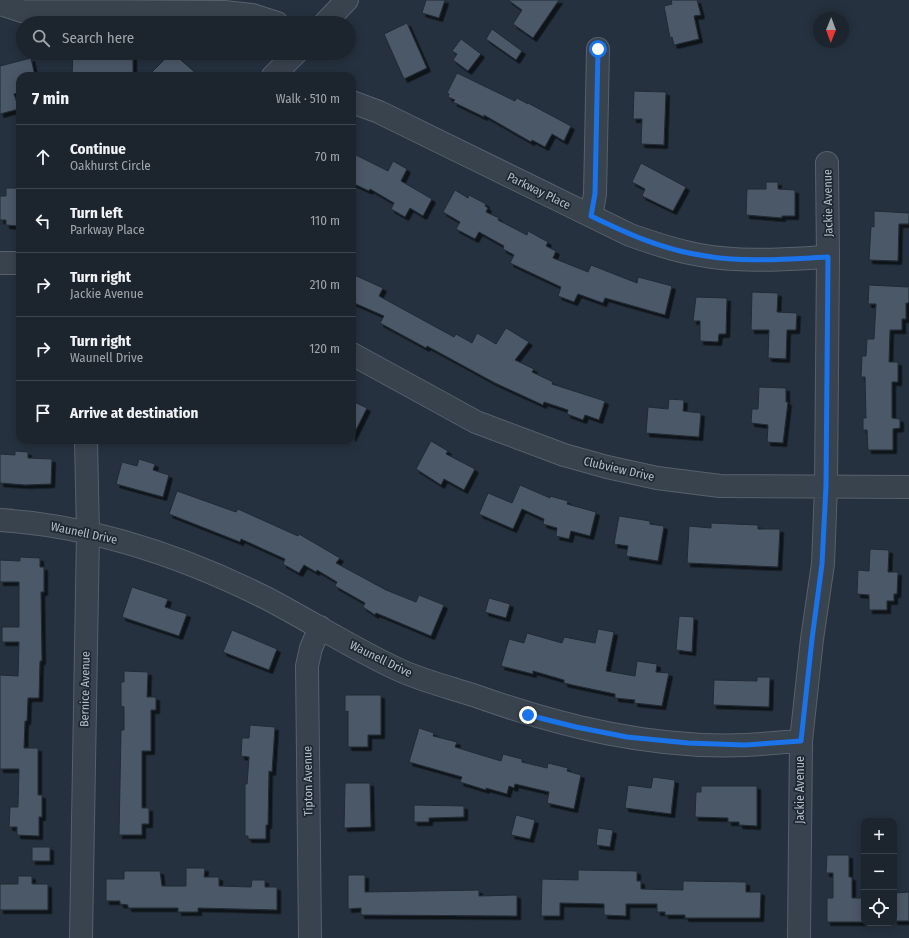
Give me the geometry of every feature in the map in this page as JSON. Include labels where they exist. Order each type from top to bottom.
[{"type":"street","points":[[332,16],[347,0]]},
{"type":"street","points":[[0,4],[22,11],[224,12],[255,16]]},
{"type":"street","points":[[591,216],[595,194],[598,49]]},
{"type":"street","points":[[279,72],[290,60]]},
{"type":"street","name":"Parkway Place","points":[[356,103],[379,112],[440,141],[630,235],[664,247],[701,256],[756,260],[828,257]]},
{"type":"street","name":"Jackie Avenue","points":[[799,938],[801,741],[822,564],[826,486],[828,257],[827,163]]},
{"type":"street","points":[[0,263],[16,263]]},
{"type":"street","name":"Clubview Drive","points":[[356,356],[476,422],[564,456],[657,478],[720,486],[909,487]]},
{"type":"street","name":"Bernice Avenue","points":[[81,938],[88,533],[86,444]]},
{"type":"street","name":"Waunell Drive","points":[[0,520],[36,522],[88,533],[147,548],[192,563],[266,598],[398,669],[528,715],[576,727],[627,737],[688,743],[745,745],[801,741]]},
{"type":"street","name":"Tipton Avenue","points":[[310,938],[307,666],[311,648],[320,627]]},
{"type":"building","points":[[426,0],[445,0],[439,18],[422,13]]},
{"type":"building","points":[[508,0],[559,0],[533,38],[513,24],[522,10]]},
{"type":"building","points":[[671,0],[697,0],[701,15],[694,16],[699,39],[674,45],[672,37],[670,38],[664,6],[672,4]]},
{"type":"building","points":[[407,23],[427,68],[404,79],[384,34]]},
{"type":"building","points":[[492,29],[522,51],[516,60],[486,39]]},
{"type":"building","points":[[461,39],[481,54],[468,71],[453,60],[457,54],[452,51]]},
{"type":"building","points":[[23,60],[31,60],[34,72],[16,72],[16,93],[14,94],[16,100],[16,110],[0,114],[0,66]]},
{"type":"building","points":[[73,60],[133,60],[133,72],[72,72]]},
{"type":"building","points":[[164,60],[181,60],[194,72],[152,72]]},
{"type":"building","points":[[457,73],[515,101],[517,98],[528,103],[571,126],[564,141],[552,134],[545,147],[532,140],[531,142],[484,115],[484,117],[453,102],[455,100],[448,97],[449,94],[447,93]]},
{"type":"building","points":[[634,91],[666,92],[664,145],[641,144],[642,119],[633,119]]},
{"type":"building","points":[[356,155],[388,171],[393,161],[407,169],[401,181],[432,199],[423,216],[410,208],[405,217],[391,209],[394,203],[370,189],[369,191],[356,185]]},
{"type":"building","points":[[641,163],[686,187],[673,211],[642,196],[645,189],[632,182]]},
{"type":"building","points":[[766,182],[778,182],[778,189],[795,190],[795,216],[782,216],[782,218],[746,215],[747,189],[766,189]]},
{"type":"building","points":[[6,188],[16,188],[16,226],[6,225],[6,220],[0,220],[0,196],[6,196]]},
{"type":"building","points":[[455,190],[468,198],[469,195],[486,204],[485,206],[488,208],[486,212],[499,218],[498,220],[527,235],[528,231],[548,242],[546,246],[556,251],[553,258],[588,272],[591,265],[637,283],[638,277],[672,286],[665,315],[605,298],[603,303],[578,294],[574,302],[558,296],[561,287],[510,263],[514,255],[503,249],[504,246],[479,232],[475,239],[456,229],[460,222],[443,212]]},
{"type":"building","points":[[874,211],[909,213],[909,224],[899,224],[898,261],[869,260],[871,226],[874,227]]},
{"type":"building","points":[[356,276],[383,288],[379,296],[454,337],[456,334],[472,343],[477,333],[496,344],[506,328],[529,342],[515,360],[534,369],[532,372],[553,382],[552,384],[605,401],[599,420],[585,415],[583,420],[567,414],[568,410],[544,402],[543,405],[495,383],[427,346],[426,348],[380,323],[384,316],[356,304]]},
{"type":"building","points":[[869,285],[909,287],[909,303],[906,303],[906,319],[902,319],[902,330],[890,330],[889,362],[898,362],[898,382],[892,382],[892,418],[900,419],[900,428],[893,429],[893,450],[868,450],[867,430],[863,430],[863,418],[866,418],[865,377],[861,377],[862,356],[866,356],[867,339],[874,339],[876,304],[868,304]]},
{"type":"building","points":[[752,292],[778,293],[777,312],[797,313],[796,330],[787,330],[786,359],[768,358],[769,330],[751,330]]},
{"type":"building","points":[[696,297],[727,298],[726,334],[719,334],[718,342],[700,341],[700,321],[693,321]]},
{"type":"building","points":[[759,387],[786,388],[786,402],[788,402],[783,443],[767,442],[768,425],[751,423],[752,409],[758,409]]},
{"type":"building","points":[[669,399],[684,400],[683,411],[701,413],[699,437],[646,433],[648,407],[668,409]]},
{"type":"building","points":[[356,403],[367,408],[356,430]]},
{"type":"building","points":[[431,441],[448,451],[446,454],[475,469],[464,490],[444,479],[441,485],[416,469]]},
{"type":"building","points":[[15,451],[28,452],[28,458],[52,459],[51,484],[25,485],[0,483],[0,454],[15,455]]},
{"type":"building","points":[[139,459],[155,464],[153,470],[169,475],[163,497],[116,484],[122,462],[137,466]]},
{"type":"building","points":[[520,485],[550,498],[550,496],[568,501],[567,504],[596,512],[590,536],[571,531],[569,539],[556,536],[557,528],[543,524],[544,519],[522,509],[513,529],[479,514],[488,493],[512,503]]},
{"type":"building","points":[[177,491],[236,512],[238,509],[298,536],[299,534],[340,558],[336,563],[386,590],[416,602],[419,595],[444,605],[431,636],[376,613],[375,615],[363,607],[365,603],[335,586],[337,582],[317,570],[316,572],[304,565],[299,573],[283,564],[285,559],[241,539],[240,542],[169,514]]},
{"type":"building","points":[[619,516],[650,521],[650,524],[664,526],[658,561],[626,556],[628,546],[614,544]]},
{"type":"building","points":[[711,523],[758,525],[758,529],[780,529],[778,567],[687,563],[689,526],[711,528]]},
{"type":"building","points":[[870,549],[889,550],[888,572],[898,572],[897,594],[894,594],[894,601],[887,601],[887,610],[869,610],[869,595],[857,594],[858,570],[869,571]]},
{"type":"building","points":[[20,557],[40,558],[40,567],[44,567],[44,592],[41,592],[42,661],[40,661],[39,698],[28,698],[24,748],[38,748],[38,795],[42,795],[42,817],[39,817],[39,836],[17,835],[17,827],[9,827],[10,807],[18,807],[19,769],[0,769],[0,675],[18,676],[19,642],[2,642],[2,627],[19,627],[19,582],[0,582],[0,560],[20,561]]},
{"type":"building","points":[[132,587],[168,599],[165,607],[187,614],[179,636],[122,617]]},
{"type":"building","points":[[489,598],[510,604],[506,618],[485,612]]},
{"type":"building","points":[[679,616],[694,617],[692,652],[676,650]]},
{"type":"building","points":[[598,629],[614,632],[606,671],[635,676],[637,661],[657,664],[656,672],[669,673],[662,706],[634,703],[635,700],[615,698],[615,694],[564,683],[564,680],[533,671],[533,674],[501,666],[509,639],[524,643],[527,633],[562,643],[564,637],[595,643]]},
{"type":"building","points":[[232,630],[277,649],[269,670],[223,652]]},
{"type":"building","points":[[124,671],[148,672],[147,697],[156,697],[156,710],[151,710],[151,751],[142,751],[142,808],[149,808],[149,824],[142,824],[142,835],[119,835],[121,730],[124,730],[124,707],[121,706],[121,682],[124,682]]},
{"type":"building","points":[[757,677],[770,677],[769,707],[713,705],[714,680],[757,681]]},
{"type":"building","points":[[345,695],[381,695],[381,735],[368,735],[368,747],[348,747],[348,711],[345,712]]},
{"type":"building","points":[[250,725],[275,727],[272,772],[269,771],[268,825],[266,825],[266,839],[248,839],[248,836],[245,836],[245,784],[247,784],[249,757],[241,756],[242,738],[249,738]]},
{"type":"building","points":[[419,728],[434,733],[433,736],[457,742],[455,747],[501,761],[503,754],[522,759],[522,762],[547,768],[548,763],[568,768],[567,771],[581,775],[574,809],[547,803],[549,792],[515,784],[514,788],[509,786],[507,794],[486,788],[486,790],[460,782],[462,777],[409,762]]},
{"type":"building","points":[[653,777],[675,780],[671,814],[625,808],[628,785],[651,788]]},
{"type":"building","points":[[345,783],[370,783],[371,827],[344,828]]},
{"type":"building","points":[[701,786],[757,786],[757,826],[739,825],[739,822],[728,822],[728,818],[695,817],[696,792],[701,792]]},
{"type":"building","points":[[414,805],[464,806],[464,817],[429,818],[429,822],[414,822]]},
{"type":"building","points":[[516,815],[535,820],[530,839],[511,835]]},
{"type":"building","points":[[598,828],[613,830],[610,847],[596,845]]},
{"type":"building","points":[[32,847],[50,847],[50,861],[32,861]]},
{"type":"building","points":[[827,855],[849,855],[849,877],[852,877],[852,898],[861,898],[861,922],[827,922],[827,898],[833,898],[833,873],[826,873]]},
{"type":"building","points":[[186,868],[205,868],[204,877],[219,877],[219,886],[251,887],[252,880],[265,880],[265,887],[277,887],[277,910],[198,908],[198,912],[178,912],[178,908],[128,908],[128,905],[120,904],[120,901],[106,901],[106,879],[124,879],[124,871],[160,871],[162,886],[186,886]]},
{"type":"building","points":[[578,870],[637,871],[637,881],[641,881],[641,889],[683,890],[683,881],[746,882],[746,892],[761,892],[760,918],[685,918],[685,915],[665,915],[665,912],[657,912],[657,904],[626,904],[626,916],[604,915],[604,904],[560,903],[560,916],[541,916],[542,879],[578,880]]},
{"type":"building","points":[[348,875],[365,875],[365,892],[479,890],[479,896],[517,895],[517,916],[361,915],[361,908],[348,909]]},
{"type":"building","points":[[18,876],[32,876],[32,884],[48,884],[48,910],[0,910],[0,884],[18,884]]},
{"type":"building","points":[[909,892],[909,921],[897,921],[897,893]]},
{"type":"route","points":[[528,715],[576,727],[627,737],[688,743],[745,745],[801,741],[822,564],[826,486],[828,257],[756,260],[701,256],[664,247],[630,235],[591,216],[595,194],[598,49]]}]
